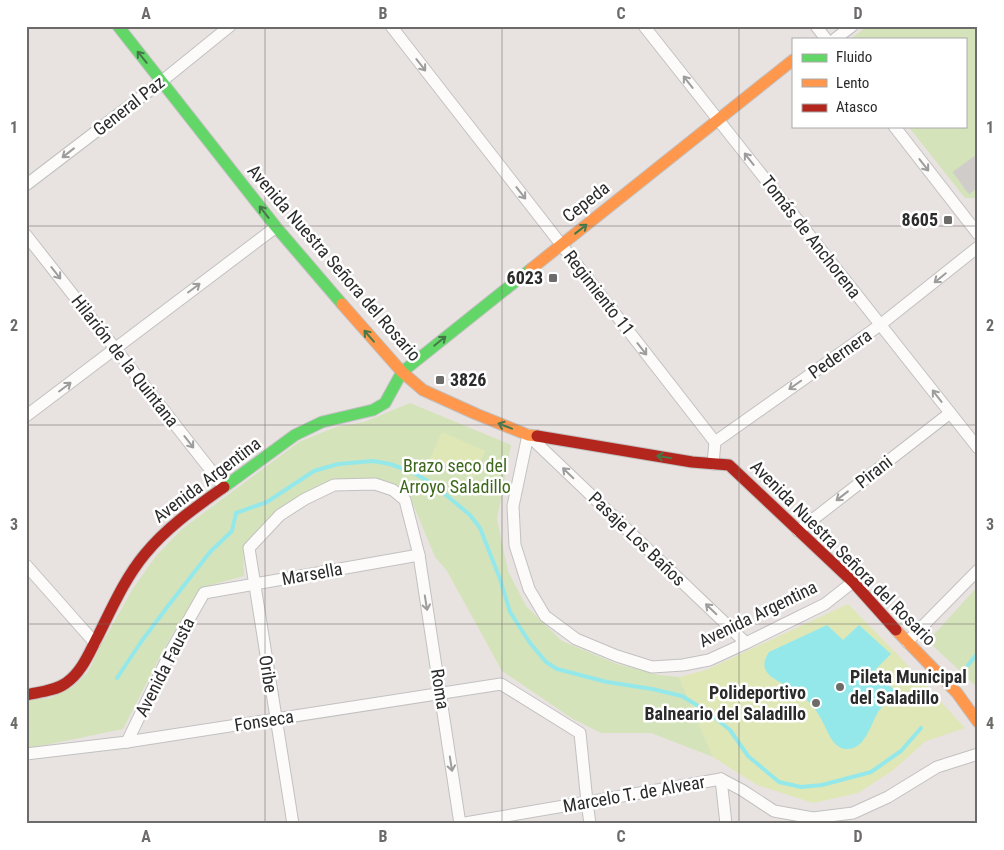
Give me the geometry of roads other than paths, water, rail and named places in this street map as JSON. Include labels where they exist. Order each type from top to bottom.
[{"type":"street","name":"Avenida Nuestra Señora del Rosario","points":[[118,26],[276,227],[372,339],[402,372],[423,390],[528,435],[692,462],[729,465],[853,582],[966,704],[978,722]]},
{"type":"street","name":"General Paz","points":[[26,185],[162,81],[230,26]]},
{"type":"street","name":"Regimiento 11","points":[[391,26],[715,442]]},
{"type":"street","name":"Tomás de Anchorena","points":[[644,26],[978,448]]},
{"type":"street","points":[[836,38],[852,26]]},
{"type":"street","points":[[819,27],[825,38]]},
{"type":"street","name":"Cepeda","points":[[402,372],[792,61]]},
{"type":"street","points":[[896,128],[978,234]]},
{"type":"street","points":[[26,416],[276,227]]},
{"type":"street","name":"Hilarión de la Quintana","points":[[26,235],[224,487]]},
{"type":"street","name":"Pedernera","points":[[715,442],[880,325],[978,247]]},
{"type":"street","name":"Avenida Argentina","points":[[26,695],[65,684],[79,672],[126,582],[145,554],[164,533],[295,435],[322,422],[373,410],[384,402],[402,372]]},
{"type":"street","name":"Pirani","points":[[798,531],[950,413]]},
{"type":"street","name":"Avenida Argentina","points":[[528,435],[513,506],[515,546],[530,589],[545,616],[576,639],[617,656],[652,667],[683,666],[709,660],[825,604],[853,582]]},
{"type":"street","name":"Pasaje Los Baños","points":[[528,435],[746,643]]},
{"type":"street","points":[[713,464],[715,442]]},
{"type":"street","points":[[254,584],[249,548],[280,515],[304,499],[334,485],[374,484],[393,490],[405,500],[419,555]]},
{"type":"street","name":"Marsella","points":[[204,593],[419,555]]},
{"type":"street","name":"Roma","points":[[419,555],[460,824]]},
{"type":"street","points":[[26,565],[95,643]]},
{"type":"street","points":[[907,642],[978,570]]},
{"type":"street","name":"Oribe","points":[[254,584],[293,824]]},
{"type":"street","name":"Avenida Fausta","points":[[126,742],[171,651],[204,593]]},
{"type":"street","name":"Fonseca","points":[[26,754],[126,742],[501,684],[580,733],[587,802]]},
{"type":"street","points":[[721,780],[742,790],[774,811],[813,818],[854,819],[937,767],[978,754]]},
{"type":"street","points":[[721,780],[726,824]]},
{"type":"street","name":"Marcelo T. de Alvear","points":[[460,824],[721,780]]},
{"type":"street","points":[[587,802],[590,824]]},
{"type":"water","name":"Pileta Municipal del Saladillo","points":[[827,625],[843,640],[859,625],[891,654],[875,670],[896,692],[878,712],[863,740],[855,748],[843,749],[834,743],[818,713],[810,703],[797,692],[771,677],[765,667],[765,660],[769,652]]},
{"type":"waterway","points":[[117,678],[141,642],[210,552],[232,531],[236,513],[267,502],[314,471],[338,464],[373,461],[390,464],[412,472],[433,484],[470,515],[480,528],[500,579],[510,612],[530,643],[546,662],[557,669],[607,682],[682,696],[708,712],[730,730],[748,756],[779,782],[801,787],[822,785],[871,772],[901,751],[921,728]]},
{"type":"waterway","points":[[968,665],[978,653]]},
{"type":"place","name":"8605","points":[[948,220]]},
{"type":"place","name":"6023","points":[[553,278]]},
{"type":"place","name":"3826","points":[[440,380]]},
{"type":"place","name":"Pileta Municipal del Saladillo","points":[[840,687]]},
{"type":"place","name":"Polideportivo Balneario del Saladillo","points":[[816,703]]},
{"type":"park label","name":"Brazo seco del Arroyo Saladillo","points":[[455,476]]}]
